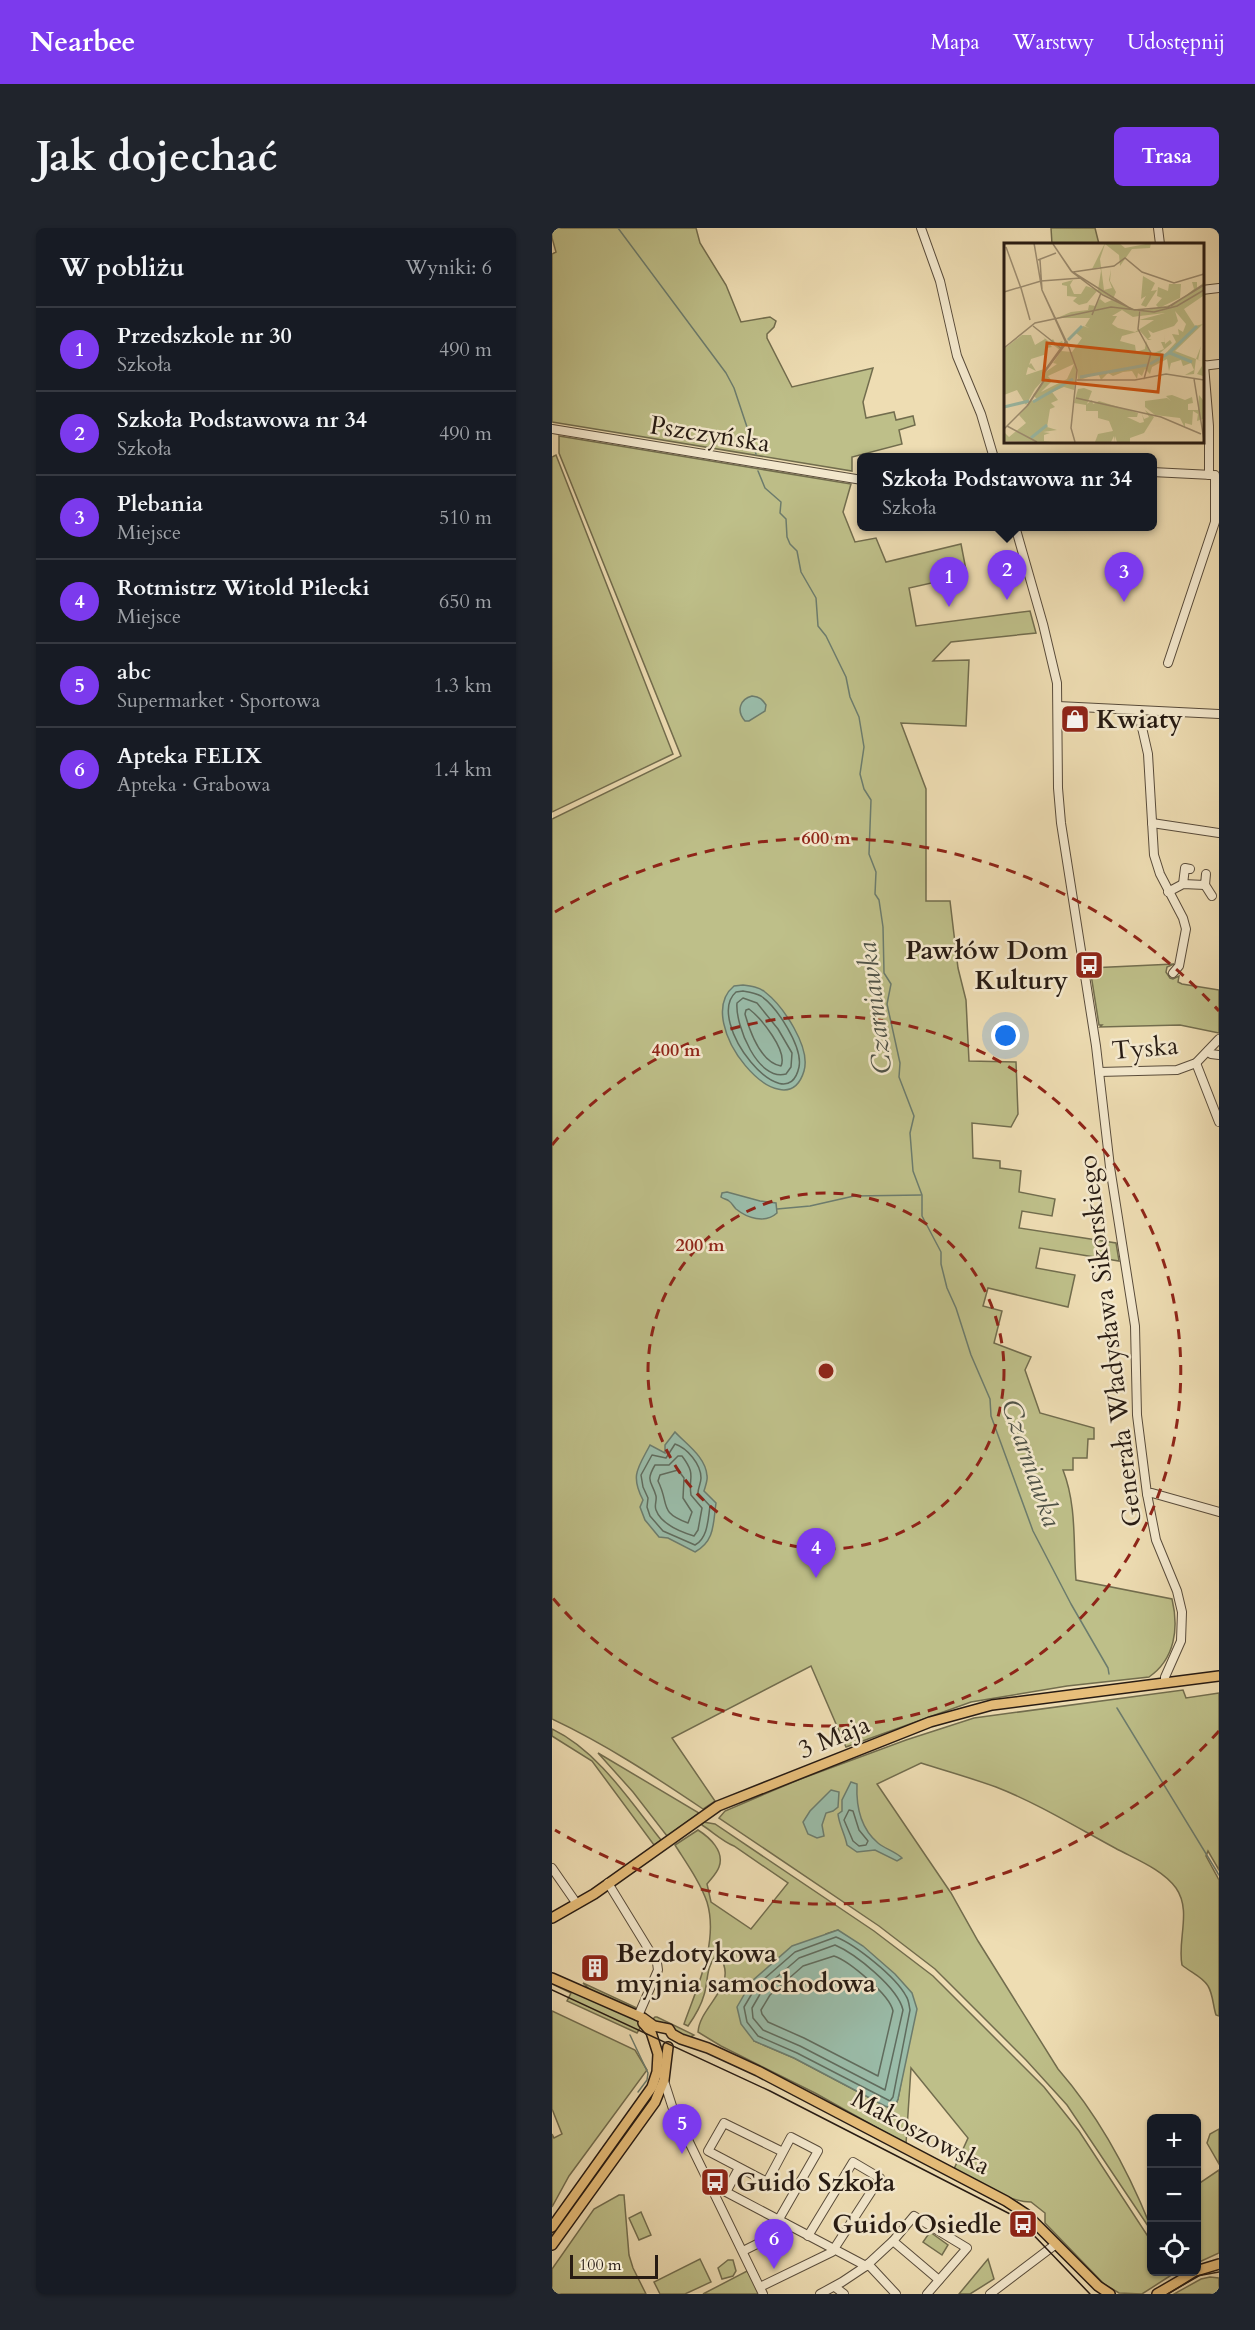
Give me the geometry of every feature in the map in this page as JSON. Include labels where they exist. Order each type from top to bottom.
[{"type":"main road","name":"3 Maja","points":[[552,1918],[577,1904],[718,1806],[940,1719],[992,1705],[1219,1676]]},
{"type":"main road","name":"Makoszowska","points":[[553,1978],[638,2016],[659,2028],[669,2029],[671,2042]]},
{"type":"main road","name":"Makoszowska","points":[[638,2016],[660,2049],[671,2042],[688,2042],[708,2048],[758,2071],[1006,2201],[1026,2214],[1098,2286],[1110,2294]]},
{"type":"main road","points":[[552,2227],[649,2093],[658,2054],[652,2039],[659,2028]]},
{"type":"main road","points":[[552,2245],[649,2112],[664,2080],[671,2042]]},
{"type":"main road","points":[[1201,2269],[1219,2264]]},
{"type":"main road","points":[[1157,2294],[1188,2276]]},
{"type":"street","points":[[921,228],[940,281],[957,356],[981,414],[993,453]]},
{"type":"street","points":[[1158,228],[1160,243]]},
{"type":"street","points":[[1204,290],[1219,288]]},
{"type":"street","points":[[1168,663],[1215,522],[1214,475],[1204,365],[1219,364]]},
{"type":"street","name":"Pszczyńska","points":[[552,429],[857,479]]},
{"type":"street","points":[[1157,472],[1214,475]]},
{"type":"street","name":"Generała Władysława Sikorskiego","points":[[1016,531],[1056,673],[1060,815],[1099,1072],[1112,1181],[1136,1326],[1137,1415],[1147,1494],[1156,1540],[1177,1591],[1182,1612],[1181,1641],[1165,1677],[1165,1683]]},
{"type":"street","points":[[1058,706],[1219,714]]},
{"type":"street","points":[[1138,710],[1148,754],[1154,855],[1168,892],[1186,929],[1179,966],[1173,973]]},
{"type":"street","points":[[1152,823],[1219,833]]},
{"type":"street","points":[[1183,884],[1185,868],[1190,868]]},
{"type":"street","points":[[1206,874],[1205,885],[1212,896]]},
{"type":"street","points":[[1168,892],[1183,884],[1205,885]]},
{"type":"street","name":"Tyska","points":[[1099,1072],[1177,1070],[1196,1063],[1219,1039]]},
{"type":"street","points":[[1208,1051],[1219,1055]]},
{"type":"street","points":[[1196,1063],[1219,1121]]},
{"type":"street","points":[[1147,1494],[1152,1493],[1219,1512]]},
{"type":"street","points":[[552,1868],[577,1904]]},
{"type":"street","points":[[608,1883],[657,1963],[658,1970],[638,2016]]},
{"type":"street","points":[[664,2080],[673,2109],[761,2291],[835,2249],[880,2178],[853,2162],[808,2236]]},
{"type":"street","points":[[649,2112],[660,2103],[668,2104],[673,2109]]},
{"type":"street","points":[[708,2151],[724,2123],[783,2152]]},
{"type":"street","points":[[694,2150],[700,2148],[708,2151],[767,2182],[791,2137],[818,2151],[783,2221],[782,2231],[742,2251]]},
{"type":"street","points":[[739,2168],[726,2192],[867,2265],[896,2294]]},
{"type":"street","points":[[820,2294],[835,2287],[867,2265],[893,2241],[914,2216],[967,2248],[927,2294]]},
{"type":"street","points":[[893,2241],[939,2280]]},
{"type":"street","points":[[990,2294],[1003,2290],[1056,2244]]},
{"type":"street","points":[[835,2287],[844,2294]]},
{"type":"green space","points":[[552,228],[696,228],[700,243],[726,285],[741,322],[770,317],[776,321],[767,334],[767,338],[792,387],[873,368],[863,402],[866,418],[894,412],[896,420],[913,416],[915,425],[899,430],[902,444],[867,453],[857,453],[857,456],[852,457],[852,471],[552,422],[552,254],[556,252]]},
{"type":"green space","points":[[1051,228],[1095,228],[1099,243],[1052,243]]},
{"type":"green space","points":[[559,436],[851,484],[843,512],[855,542],[876,538],[886,562],[961,544],[967,575],[909,588],[916,626],[1030,611],[1036,633],[951,642],[933,661],[969,660],[966,726],[901,723],[926,789],[926,901],[950,901],[958,968],[966,1000],[969,1061],[1016,1062],[1018,1114],[1011,1127],[972,1123],[973,1158],[1000,1161],[1000,1168],[1021,1171],[1019,1192],[1055,1199],[1052,1216],[1022,1211],[1019,1228],[1116,1243],[1119,1261],[1040,1248],[1036,1268],[1075,1275],[1068,1307],[988,1288],[983,1306],[1002,1311],[994,1343],[1031,1357],[1025,1370],[1040,1413],[1094,1428],[1094,1439],[1088,1439],[1087,1458],[1073,1458],[1073,1470],[1063,1470],[1071,1497],[1076,1580],[1172,1599],[1174,1610],[1175,1632],[1170,1652],[1158,1670],[1149,1677],[1067,1686],[971,1702],[846,1747],[811,1666],[672,1738],[715,1801],[703,1809],[610,1750],[552,1719],[552,819],[681,756],[559,453]]},
{"type":"green space","points":[[556,455],[673,754],[552,812],[552,457]]},
{"type":"green space","points":[[1174,964],[1167,967],[1166,972],[1170,978],[1179,976],[1178,982],[1182,984],[1219,990],[1219,1033],[1180,1025],[1100,1027],[1102,1025],[1099,1025],[1090,968]]},
{"type":"green space","points":[[1183,1690],[1186,1698],[1219,1693],[1219,1870],[1208,1851],[1206,1856],[1219,1880],[1219,2016],[1216,2015],[1206,1983],[1182,1965],[1184,1916],[1181,1897],[1170,1881],[1156,1870],[1011,1793],[921,1763],[877,1784],[951,1893],[978,1941],[1058,2069],[1099,2124],[1132,2183],[1147,2218],[1147,2225],[1067,2105],[1026,2060],[935,1969],[879,1926],[719,1818],[725,1811],[798,1780],[906,1740],[974,1718]]},
{"type":"green space","points":[[552,1729],[569,1738],[599,1764],[661,1840],[654,1845],[592,1761],[552,1736]]},
{"type":"green space","points":[[598,1753],[699,1813],[667,1836],[633,1792]]},
{"type":"green space","points":[[703,1822],[715,1824],[874,1931],[933,1976],[1044,2087],[1079,2131],[1147,2235],[1147,2276],[1170,2276],[1142,2294],[1119,2293],[1104,2284],[1045,2223],[1045,2213],[1031,2202],[1002,2195],[954,2169],[968,2138],[911,2068],[906,2144],[698,2032],[700,2022],[725,1977],[725,1967],[720,1957],[715,1957],[710,1965],[704,1995],[697,2011],[688,2026],[684,2024],[705,1964],[710,1917],[701,1887],[675,1845],[698,1830],[707,1836],[720,1855],[719,1867],[707,1884],[711,1902],[751,1929],[788,1883],[702,1825]],"holes":[[[838,1930],[906,2055],[894,2109],[885,2106],[794,2058],[754,2041],[826,1934]]]},
{"type":"green space","points":[[552,1981],[635,2019],[642,2025],[637,2033],[567,2001],[571,1993],[552,1984]]},
{"type":"green space","points":[[583,1983],[639,2009],[635,2010],[590,1990]]},
{"type":"green space","points":[[552,2011],[635,2050],[647,2070],[569,2176],[552,2207],[552,2134],[554,2138],[562,2134],[552,2109]]},
{"type":"green space","points":[[655,2017],[694,2035],[689,2038],[652,2020]]},
{"type":"green space","points":[[663,2070],[653,2099],[552,2239],[552,2233],[648,2100]]},
{"type":"green space","points":[[1219,2129],[1219,2164],[1207,2143],[1210,2134]]},
{"type":"green space","points":[[1219,2170],[1219,2253],[1201,2261],[1201,2222],[1201,2182]]},
{"type":"green space","points":[[619,2195],[624,2195],[629,2255],[646,2294],[552,2294],[552,2269],[594,2209]]},
{"type":"green space","points":[[641,2212],[651,2235],[639,2240],[629,2218]]},
{"type":"green space","points":[[930,2232],[948,2245],[942,2255],[923,2242]]},
{"type":"green space","points":[[700,2259],[711,2282],[685,2294],[660,2294],[654,2282]]},
{"type":"green space","points":[[988,2259],[994,2279],[970,2294],[959,2294]]},
{"type":"green space","points":[[728,2260],[733,2260],[736,2271],[733,2276],[722,2279],[718,2268]]},
{"type":"green space","points":[[749,2270],[760,2294],[703,2294]]},
{"type":"green space","points":[[1219,2278],[1219,2294],[1174,2294],[1201,2279]]},
{"type":"water","points":[[752,696],[763,701],[766,705],[765,711],[745,721],[740,709],[742,703]]},
{"type":"water","points":[[743,985],[765,992],[780,1007],[794,1028],[805,1061],[804,1071],[794,1087],[779,1089],[762,1081],[745,1066],[732,1045],[724,1023],[724,1003],[734,986]]},
{"type":"water","points":[[727,1192],[776,1203],[777,1213],[762,1219],[745,1215],[721,1197],[722,1193]]},
{"type":"water","points":[[675,1432],[695,1451],[703,1463],[707,1478],[704,1491],[716,1503],[710,1537],[702,1548],[695,1552],[668,1538],[659,1537],[645,1520],[640,1507],[643,1500],[636,1478],[639,1466],[650,1445],[665,1453],[665,1445]]},
{"type":"water","points":[[851,1782],[857,1784],[858,1808],[867,1831],[878,1843],[902,1858],[897,1861],[875,1850],[857,1852],[847,1845],[838,1814],[842,1811],[842,1800]]},
{"type":"water","points":[[831,1790],[839,1792],[838,1807],[826,1813],[822,1825],[824,1836],[817,1838],[808,1834],[803,1822],[810,1811]]},
{"type":"water","points":[[838,1930],[863,1946],[895,1974],[912,1993],[917,2009],[894,2109],[794,2058],[754,2041],[741,2024],[737,2007],[752,1981],[792,1946]]},
{"type":"waterway","name":"Czarniawka","points":[[618,228],[726,373],[734,388],[756,454]]},
{"type":"waterway","name":"Czarniawka","points":[[758,471],[765,488],[781,502],[780,513],[786,519],[787,537],[797,551],[801,572],[816,598],[818,626],[826,636],[846,677],[850,697],[859,717],[864,747],[860,774],[864,789],[871,800],[869,854],[876,872],[875,894],[879,900],[883,927],[884,973],[891,984],[887,1004],[900,1063],[899,1077],[914,1116],[910,1133],[913,1171],[922,1195],[922,1216],[941,1252],[941,1264],[947,1288],[971,1355],[990,1399],[991,1416],[1033,1531],[1108,1668],[1109,1674]]},
{"type":"waterway","points":[[777,1209],[810,1206],[854,1196],[921,1195]]},
{"type":"waterway","name":"Czarniawka","points":[[1117,1708],[1219,1875]]},
{"type":"waterway","points":[[630,2035],[648,2073],[647,2080],[638,2092]]},
{"type":"tram line","points":[[552,1990],[770,2091],[1012,2215],[1090,2294]]},
{"type":"tram line","points":[[1168,2294],[1197,2276],[1219,2272]]},
{"type":"place","name":"Szkoła Podstawowa nr 34","points":[[1007,600]]},
{"type":"place","name":"Plebania","points":[[1124,602]]},
{"type":"place","name":"Przedszkole nr 30","points":[[949,607]]},
{"type":"place","name":"Kwiaty","points":[[1075,719]]},
{"type":"place","name":"Pawłów Dom Kultury","points":[[1089,965]]},
{"type":"place","name":"Rotmistrz Witold Pilecki","points":[[816,1578]]},
{"type":"place","name":"Bezdotykowa myjnia samochodowa","points":[[595,1968]]},
{"type":"place","name":"abc","points":[[682,2154]]},
{"type":"place","name":"Guido Szkoła","points":[[715,2182]]},
{"type":"place","name":"Guido Osiedle","points":[[1023,2224]]},
{"type":"place","name":"Apteka FELIX","points":[[774,2269]]}]
